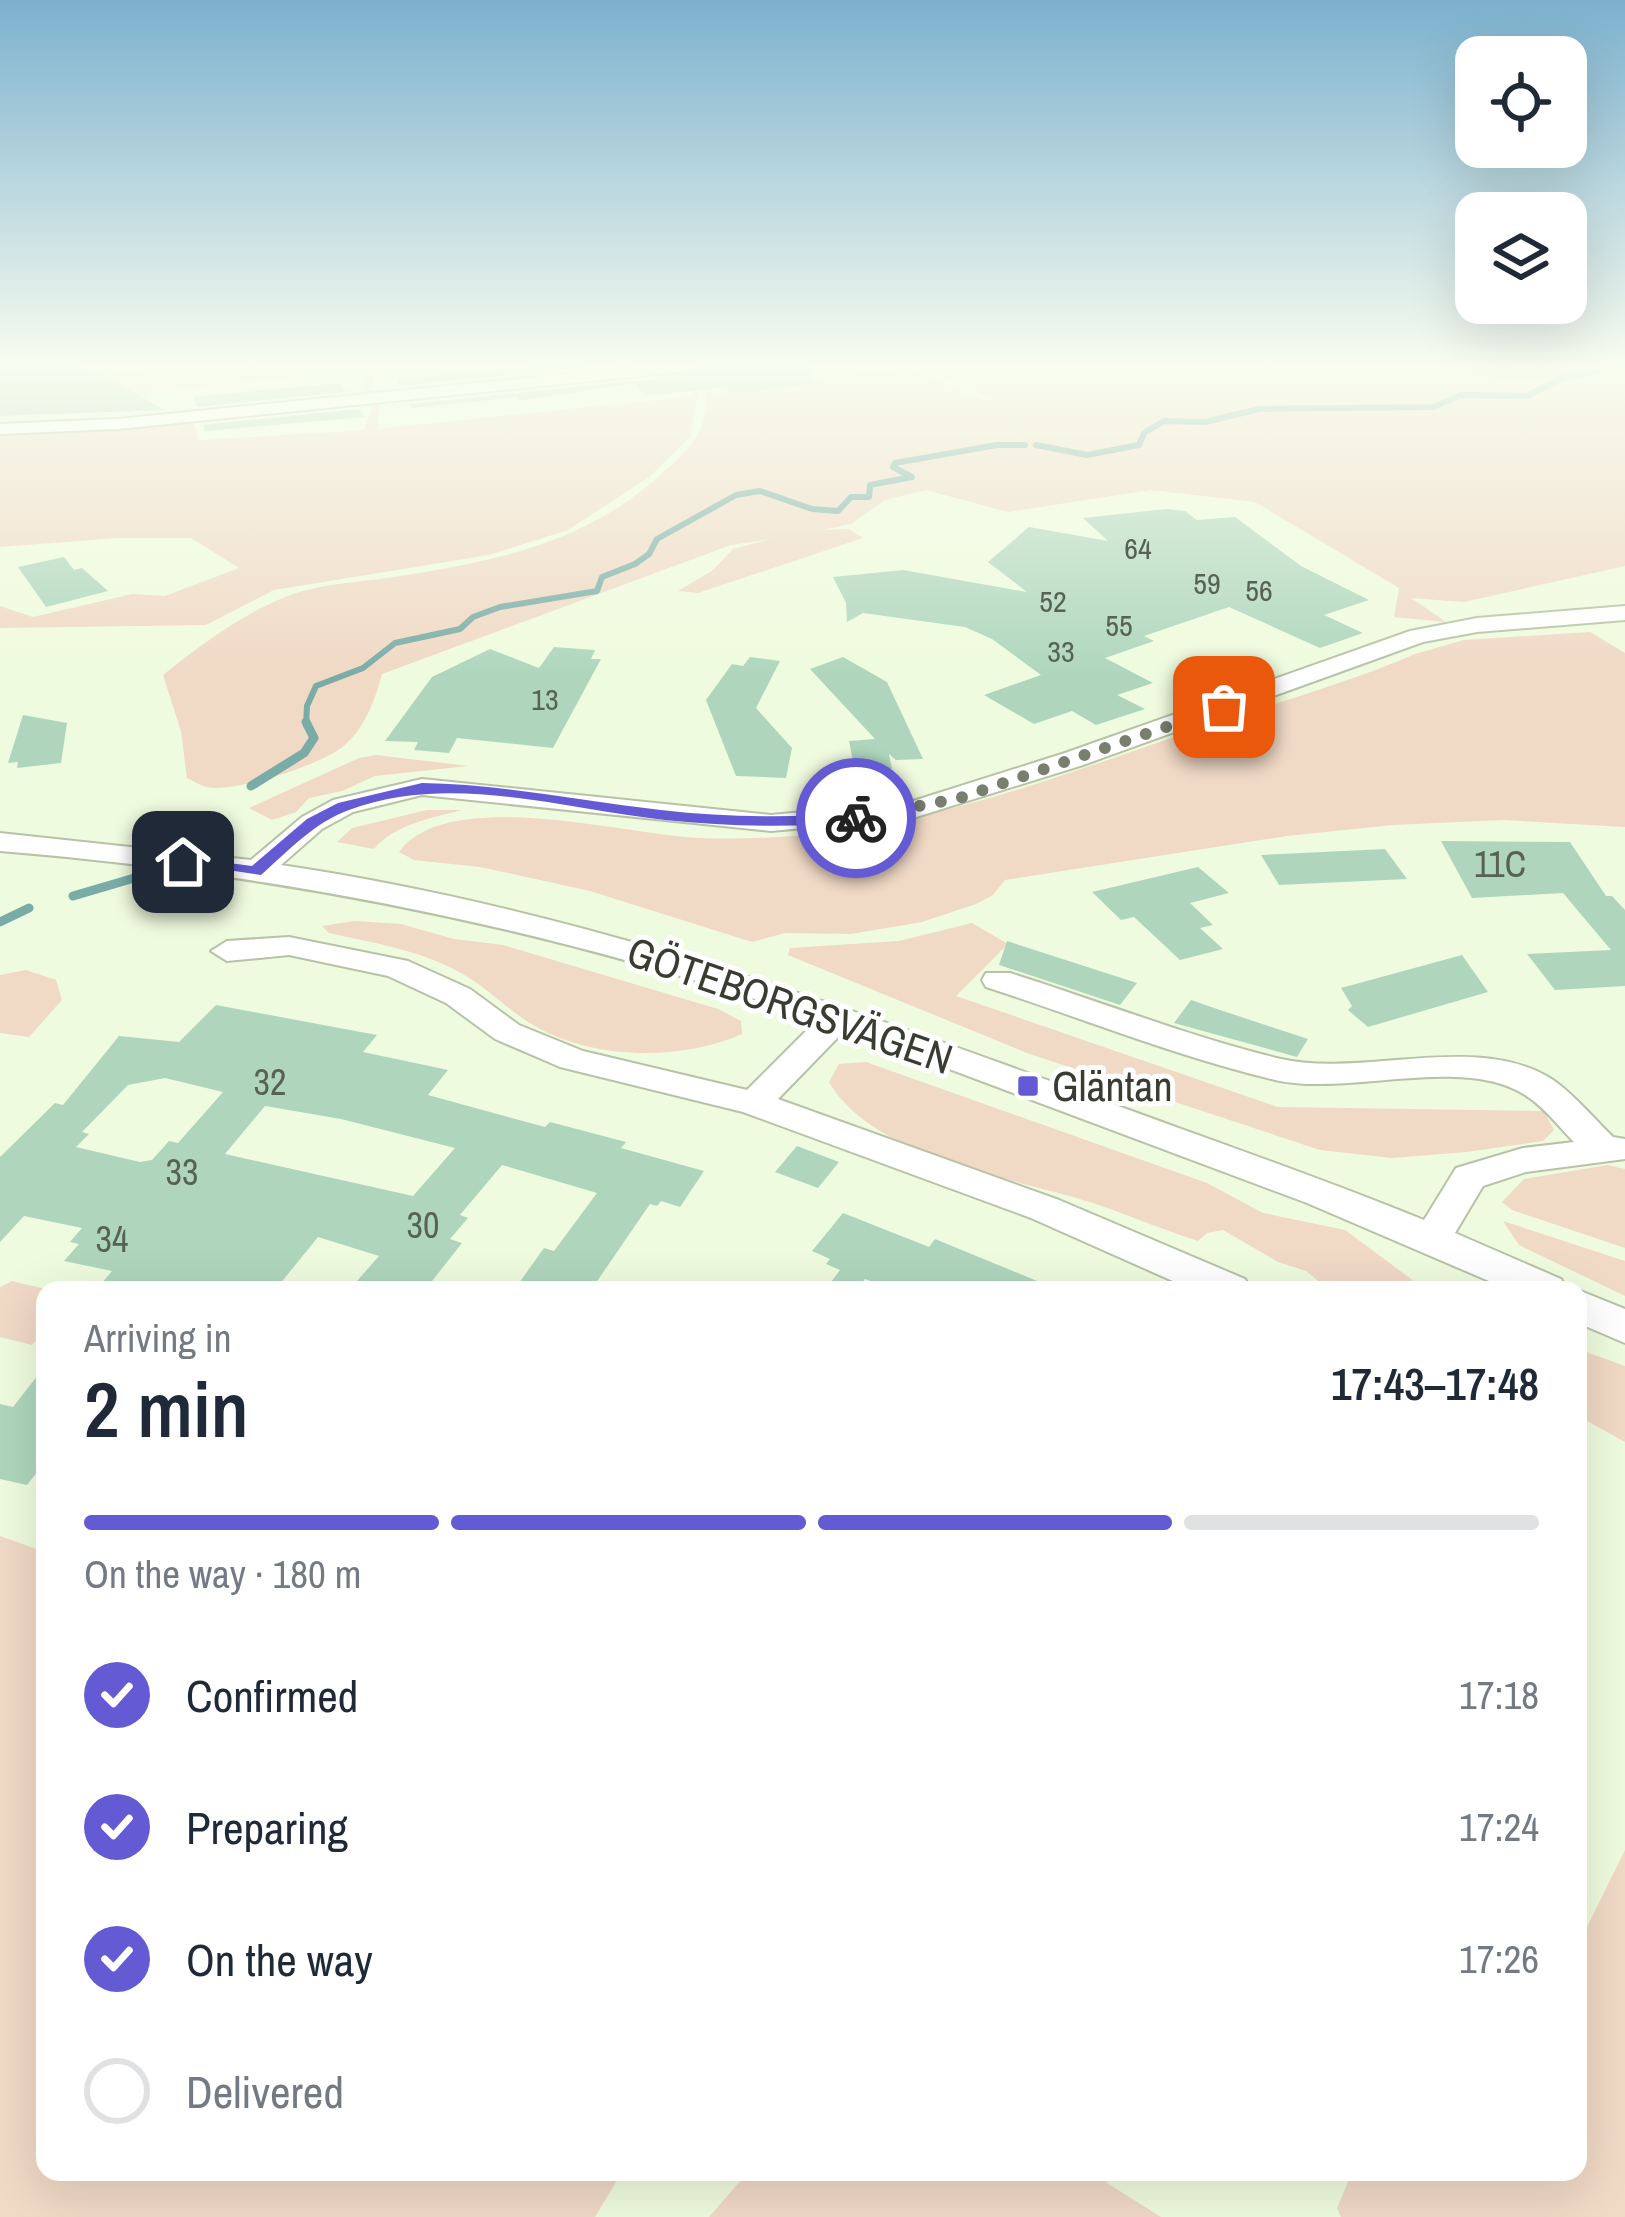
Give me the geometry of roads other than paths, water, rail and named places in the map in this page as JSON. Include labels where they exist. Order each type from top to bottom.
[{"type":"street","points":[[270,873],[334,827],[363,815],[432,801],[510,796],[771,823],[877,816],[960,798],[1418,636],[1477,625],[1625,613]]},
{"type":"street","name":"GÖTEBORGSVÄGEN","points":[[0,842],[270,873],[553,928],[838,1018],[1341,1201],[1527,1281]]},
{"type":"street","points":[[226,951],[289,946],[397,968],[458,996],[479,1016],[507,1032],[572,1059],[754,1103],[1046,1209],[1210,1281]]},
{"type":"street","points":[[998,980],[1280,1070],[1333,1076],[1435,1067],[1488,1070],[1539,1087],[1614,1149]]},
{"type":"street","points":[[754,1103],[838,1018]]},
{"type":"street","points":[[1432,1239],[1469,1178],[1522,1160],[1614,1149]]},
{"type":"street","points":[[1587,1309],[1625,1328]]},
{"type":"waterway","points":[[306,722],[316,686],[363,668],[395,643],[460,629],[473,617],[500,607],[597,591],[602,577],[635,564],[649,554],[657,539],[736,495],[760,491],[812,509],[838,511],[851,497],[869,497],[870,485],[912,477],[898,469]]},
{"type":"waterway","points":[[251,786],[304,753],[314,738],[306,722]]},
{"type":"waterway","points":[[73,896],[148,874]]},
{"type":"waterway","points":[[0,922],[29,908]]},
{"type":"place","name":"Gläntan","points":[[1028,1086]]}]
